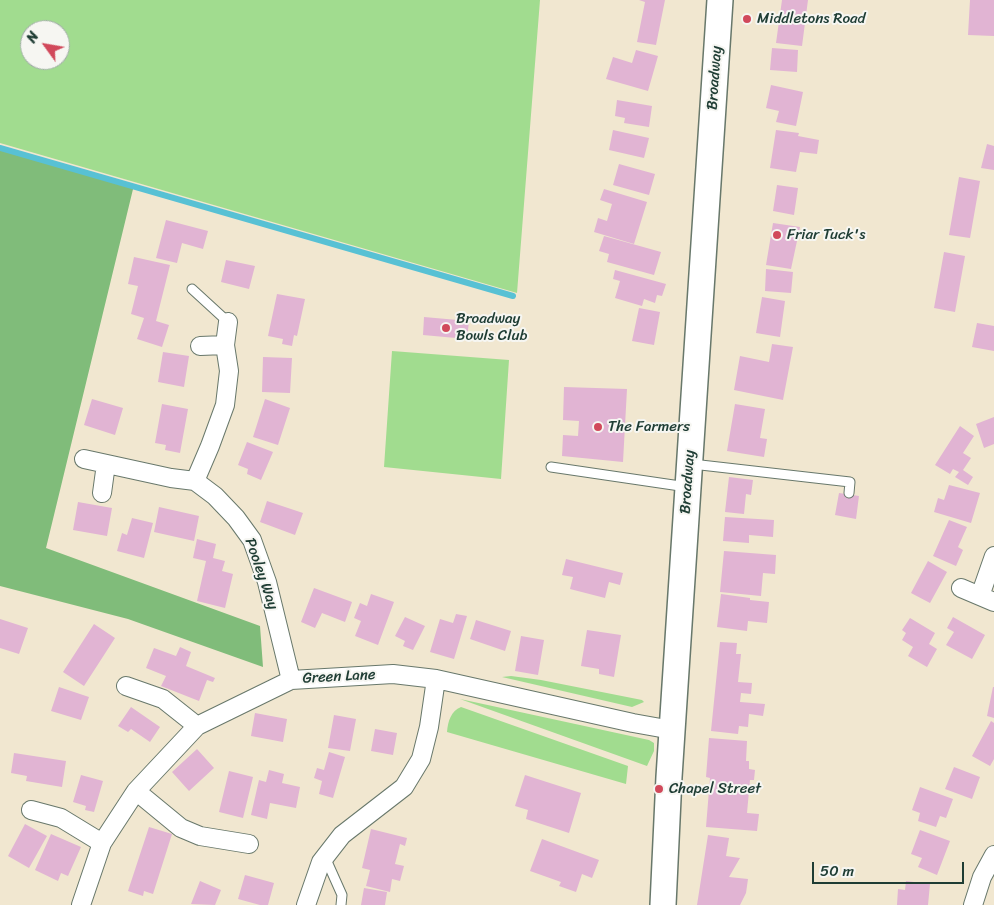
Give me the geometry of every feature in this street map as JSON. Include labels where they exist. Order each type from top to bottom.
[{"type":"main road","name":"Broadway","points":[[663,905],[688,475],[720,0]]},
{"type":"street","points":[[195,481],[210,446],[224,405],[229,371],[225,345],[228,322]]},
{"type":"street","points":[[200,346],[225,345]]},
{"type":"street","name":"Pooley Way","points":[[84,459],[171,478],[195,481],[215,496],[236,518],[252,540],[267,582],[291,680]]},
{"type":"street","points":[[102,493],[106,464]]},
{"type":"street","points":[[961,588],[987,599],[994,556]]},
{"type":"street","name":"Green Lane","points":[[81,905],[102,842],[136,791],[197,726],[291,680],[393,674],[436,679],[672,730]]},
{"type":"street","points":[[306,905],[319,865],[342,834],[404,788],[421,759],[429,727],[436,679]]},
{"type":"street","points":[[126,686],[163,699],[197,726]]},
{"type":"street","points":[[136,791],[181,828],[200,836],[249,844]]},
{"type":"street","points":[[31,810],[61,818],[102,842]]},
{"type":"street","points":[[973,905],[982,876],[994,855]]},
{"type":"lane","points":[[192,290],[228,322]]},
{"type":"lane","points":[[551,467],[850,482],[849,493]]},
{"type":"lane","points":[[325,857],[342,896],[340,905]]},
{"type":"green space","points":[[0,0],[540,0],[517,293],[0,143]]},
{"type":"green space","points":[[0,149],[134,185],[46,548],[260,626],[263,667],[128,619],[0,586]]},
{"type":"green space","points":[[392,351],[509,360],[501,479],[384,467]]},
{"type":"green space","points":[[511,676],[541,680],[642,700],[644,702],[632,707],[502,677]]},
{"type":"green space","points":[[460,699],[649,740],[654,743],[654,751],[647,766]]},
{"type":"green space","points":[[461,707],[628,766],[626,784],[447,732],[451,717]]},
{"type":"building","points":[[639,0],[665,0],[656,45],[637,42],[645,2]]},
{"type":"building","points":[[782,0],[808,0],[802,46],[776,43]]},
{"type":"building","points":[[970,0],[994,0],[994,36],[968,35]]},
{"type":"building","points":[[772,48],[798,50],[797,72],[770,70]]},
{"type":"building","points":[[636,50],[658,56],[648,91],[606,79],[613,57],[632,63]]},
{"type":"building","points":[[771,85],[803,92],[796,126],[776,122],[779,111],[766,108]]},
{"type":"building","points":[[617,100],[652,106],[649,127],[624,123],[625,118],[615,116]]},
{"type":"building","points":[[613,130],[649,138],[644,158],[609,150]]},
{"type":"building","points":[[776,130],[799,133],[798,136],[819,140],[817,154],[800,152],[796,172],[770,168]]},
{"type":"building","points":[[987,144],[994,146],[994,170],[981,168]]},
{"type":"building","points":[[619,164],[655,174],[649,195],[613,185]]},
{"type":"building","points":[[959,177],[980,181],[970,238],[949,235]]},
{"type":"building","points":[[777,185],[798,188],[794,215],[773,211]]},
{"type":"building","points":[[604,189],[647,202],[634,244],[594,232],[598,218],[607,221],[612,204],[600,200]]},
{"type":"building","points":[[166,220],[208,231],[203,249],[182,243],[177,263],[156,258]]},
{"type":"building","points":[[773,223],[800,227],[791,269],[766,265]]},
{"type":"building","points":[[604,236],[661,252],[654,275],[607,262],[609,254],[599,251]]},
{"type":"building","points":[[944,252],[965,256],[955,312],[934,308]]},
{"type":"building","points":[[134,257],[170,265],[156,321],[169,325],[162,347],[137,339],[144,318],[131,314],[138,286],[128,284]]},
{"type":"building","points":[[226,260],[255,266],[249,289],[221,282]]},
{"type":"building","points":[[766,269],[793,272],[791,293],[765,291]]},
{"type":"building","points":[[615,270],[666,284],[662,296],[657,295],[655,303],[644,299],[642,306],[615,298],[620,281],[613,279]]},
{"type":"building","points":[[277,294],[305,299],[297,336],[294,335],[292,346],[282,344],[283,339],[268,336]]},
{"type":"building","points":[[762,297],[785,301],[780,337],[756,333]]},
{"type":"building","points":[[639,308],[660,312],[654,345],[632,341]]},
{"type":"building","name":"Broadway Bowls Club","points":[[424,317],[469,321],[467,339],[423,335]]},
{"type":"building","points":[[977,323],[994,326],[994,351],[972,347]]},
{"type":"building","points":[[772,344],[793,347],[783,400],[734,390],[740,356],[769,362]]},
{"type":"building","points":[[163,352],[189,356],[184,387],[158,382]]},
{"type":"building","points":[[263,357],[292,358],[290,393],[262,392]]},
{"type":"building","points":[[564,387],[627,389],[623,462],[562,456],[563,435],[578,436],[579,421],[563,420]]},
{"type":"building","points":[[92,399],[123,408],[115,435],[84,425]]},
{"type":"building","points":[[265,399],[290,408],[278,445],[253,437]]},
{"type":"building","points":[[162,404],[188,409],[180,453],[165,450],[166,445],[155,443]]},
{"type":"building","points":[[735,404],[765,409],[760,438],[767,439],[764,457],[727,451]]},
{"type":"building","points":[[994,417],[994,444],[984,448],[976,424]]},
{"type":"building","points":[[960,426],[974,436],[963,453],[971,458],[963,470],[973,477],[968,485],[955,477],[959,472],[953,469],[950,474],[935,465]]},
{"type":"building","points":[[247,442],[273,452],[261,480],[247,474],[248,469],[238,465]]},
{"type":"building","points":[[729,477],[753,480],[751,495],[746,494],[744,514],[725,512]]},
{"type":"building","points":[[949,485],[980,493],[971,523],[934,512],[938,498],[944,500]]},
{"type":"building","points":[[839,493],[859,496],[856,519],[835,515]]},
{"type":"building","points":[[267,501],[303,513],[295,535],[260,522]]},
{"type":"building","points":[[78,502],[112,508],[107,536],[73,530]]},
{"type":"building","points":[[159,507],[199,516],[194,541],[154,532]]},
{"type":"building","points":[[725,517],[774,520],[773,537],[749,535],[749,543],[723,541]]},
{"type":"building","points":[[132,518],[153,523],[144,558],[117,551],[122,533],[127,535]]},
{"type":"building","points":[[949,520],[967,527],[958,547],[963,550],[956,566],[933,556]]},
{"type":"building","points":[[197,539],[216,544],[213,558],[225,561],[222,571],[233,574],[225,608],[197,601],[206,561],[193,558]]},
{"type":"building","points":[[724,551],[776,555],[775,574],[763,573],[761,596],[720,592]]},
{"type":"building","points":[[566,559],[623,573],[620,585],[609,582],[605,598],[570,589],[573,577],[562,575]]},
{"type":"building","points":[[928,561],[947,572],[930,603],[911,593]]},
{"type":"building","points":[[314,588],[352,602],[345,622],[322,613],[315,628],[301,622]]},
{"type":"building","points":[[371,594],[394,602],[378,645],[355,636],[361,621],[354,618],[360,603],[367,606]]},
{"type":"building","points":[[721,594],[769,602],[767,623],[748,621],[747,631],[717,627]]},
{"type":"building","points":[[456,614],[467,616],[454,659],[430,652],[440,619],[453,623]]},
{"type":"building","points":[[405,617],[425,626],[413,650],[403,646],[405,641],[395,636]]},
{"type":"building","points":[[953,617],[985,635],[972,659],[946,645],[954,632],[947,628]]},
{"type":"building","points":[[910,618],[935,633],[929,644],[937,649],[927,667],[908,656],[913,647],[902,640],[906,633],[902,630]]},
{"type":"building","points":[[0,619],[28,628],[19,654],[0,648]]},
{"type":"building","points":[[476,620],[511,631],[505,651],[470,639]]},
{"type":"building","points":[[94,624],[115,638],[84,686],[63,672]]},
{"type":"building","points":[[587,630],[621,635],[614,677],[599,674],[599,669],[581,666]]},
{"type":"building","points":[[521,636],[544,640],[538,675],[515,671]]},
{"type":"building","points":[[720,642],[737,643],[736,654],[741,654],[738,682],[752,683],[751,694],[741,693],[740,702],[765,704],[763,716],[749,714],[748,727],[739,726],[738,734],[711,731]]},
{"type":"building","points":[[180,647],[191,652],[186,666],[215,678],[213,682],[207,680],[199,701],[161,686],[166,676],[146,668],[154,648],[176,656]]},
{"type":"building","points":[[59,687],[89,697],[81,720],[51,711]]},
{"type":"building","points":[[994,687],[994,718],[987,716]]},
{"type":"building","points":[[131,707],[160,727],[150,742],[131,729],[128,732],[118,726]]},
{"type":"building","points":[[255,713],[287,719],[283,742],[251,736]]},
{"type":"building","points":[[334,715],[356,719],[350,751],[328,748]]},
{"type":"building","points":[[991,721],[994,723],[994,759],[990,766],[972,756]]},
{"type":"building","points":[[375,729],[397,733],[393,755],[371,751]]},
{"type":"building","points":[[709,738],[747,741],[746,761],[749,761],[749,769],[755,770],[754,780],[750,780],[747,813],[759,814],[757,831],[706,827],[710,778],[706,777]]},
{"type":"building","points":[[197,749],[214,768],[189,791],[172,772]]},
{"type":"building","points":[[329,752],[345,757],[333,798],[319,794],[322,781],[314,778],[317,768],[324,770]]},
{"type":"building","points":[[14,753],[66,761],[62,787],[26,781],[27,776],[11,773]]},
{"type":"building","points":[[954,767],[980,777],[972,799],[945,789]]},
{"type":"building","points":[[269,770],[284,774],[282,783],[300,787],[296,808],[270,803],[267,819],[251,815],[259,780],[266,782]]},
{"type":"building","points":[[229,771],[253,777],[243,818],[219,812]]},
{"type":"building","points":[[81,775],[103,781],[94,812],[85,810],[86,806],[73,802]]},
{"type":"building","points":[[525,775],[581,793],[569,833],[526,819],[528,810],[515,806]]},
{"type":"building","points":[[920,787],[953,799],[946,818],[940,816],[936,827],[918,821],[920,813],[912,810]]},
{"type":"building","points":[[25,824],[47,836],[29,868],[8,856]]},
{"type":"building","points":[[149,827],[172,834],[153,894],[144,891],[143,896],[128,891]]},
{"type":"building","points":[[371,829],[407,838],[405,846],[400,844],[395,864],[404,866],[400,881],[392,879],[390,892],[366,886],[370,870],[362,868]]},
{"type":"building","points":[[920,830],[950,841],[937,875],[918,867],[922,858],[911,854]]},
{"type":"building","points":[[51,834],[81,847],[68,876],[61,873],[58,881],[35,870]]},
{"type":"building","points":[[708,835],[729,838],[726,856],[740,858],[729,877],[748,879],[746,893],[740,905],[697,905]]},
{"type":"building","points":[[542,839],[599,860],[592,878],[582,874],[576,892],[559,886],[561,882],[530,871]]},
{"type":"building","points":[[245,875],[274,883],[268,905],[260,905],[238,899]]},
{"type":"building","points":[[200,881],[221,890],[215,905],[191,904]]},
{"type":"building","points":[[906,881],[930,884],[928,905],[897,905],[898,889],[905,890]]},
{"type":"building","points":[[364,888],[387,892],[385,905],[361,905]]},
{"type":"waterway","points":[[0,148],[513,296]]},
{"type":"place","name":"Middletons Road","points":[[747,19]]},
{"type":"place","name":"Friar Tuck's","points":[[777,235]]},
{"type":"place","name":"Broadway Bowls Club","points":[[446,328]]},
{"type":"place","name":"The Farmers","points":[[598,427]]},
{"type":"place","name":"Chapel Street","points":[[659,789]]}]
